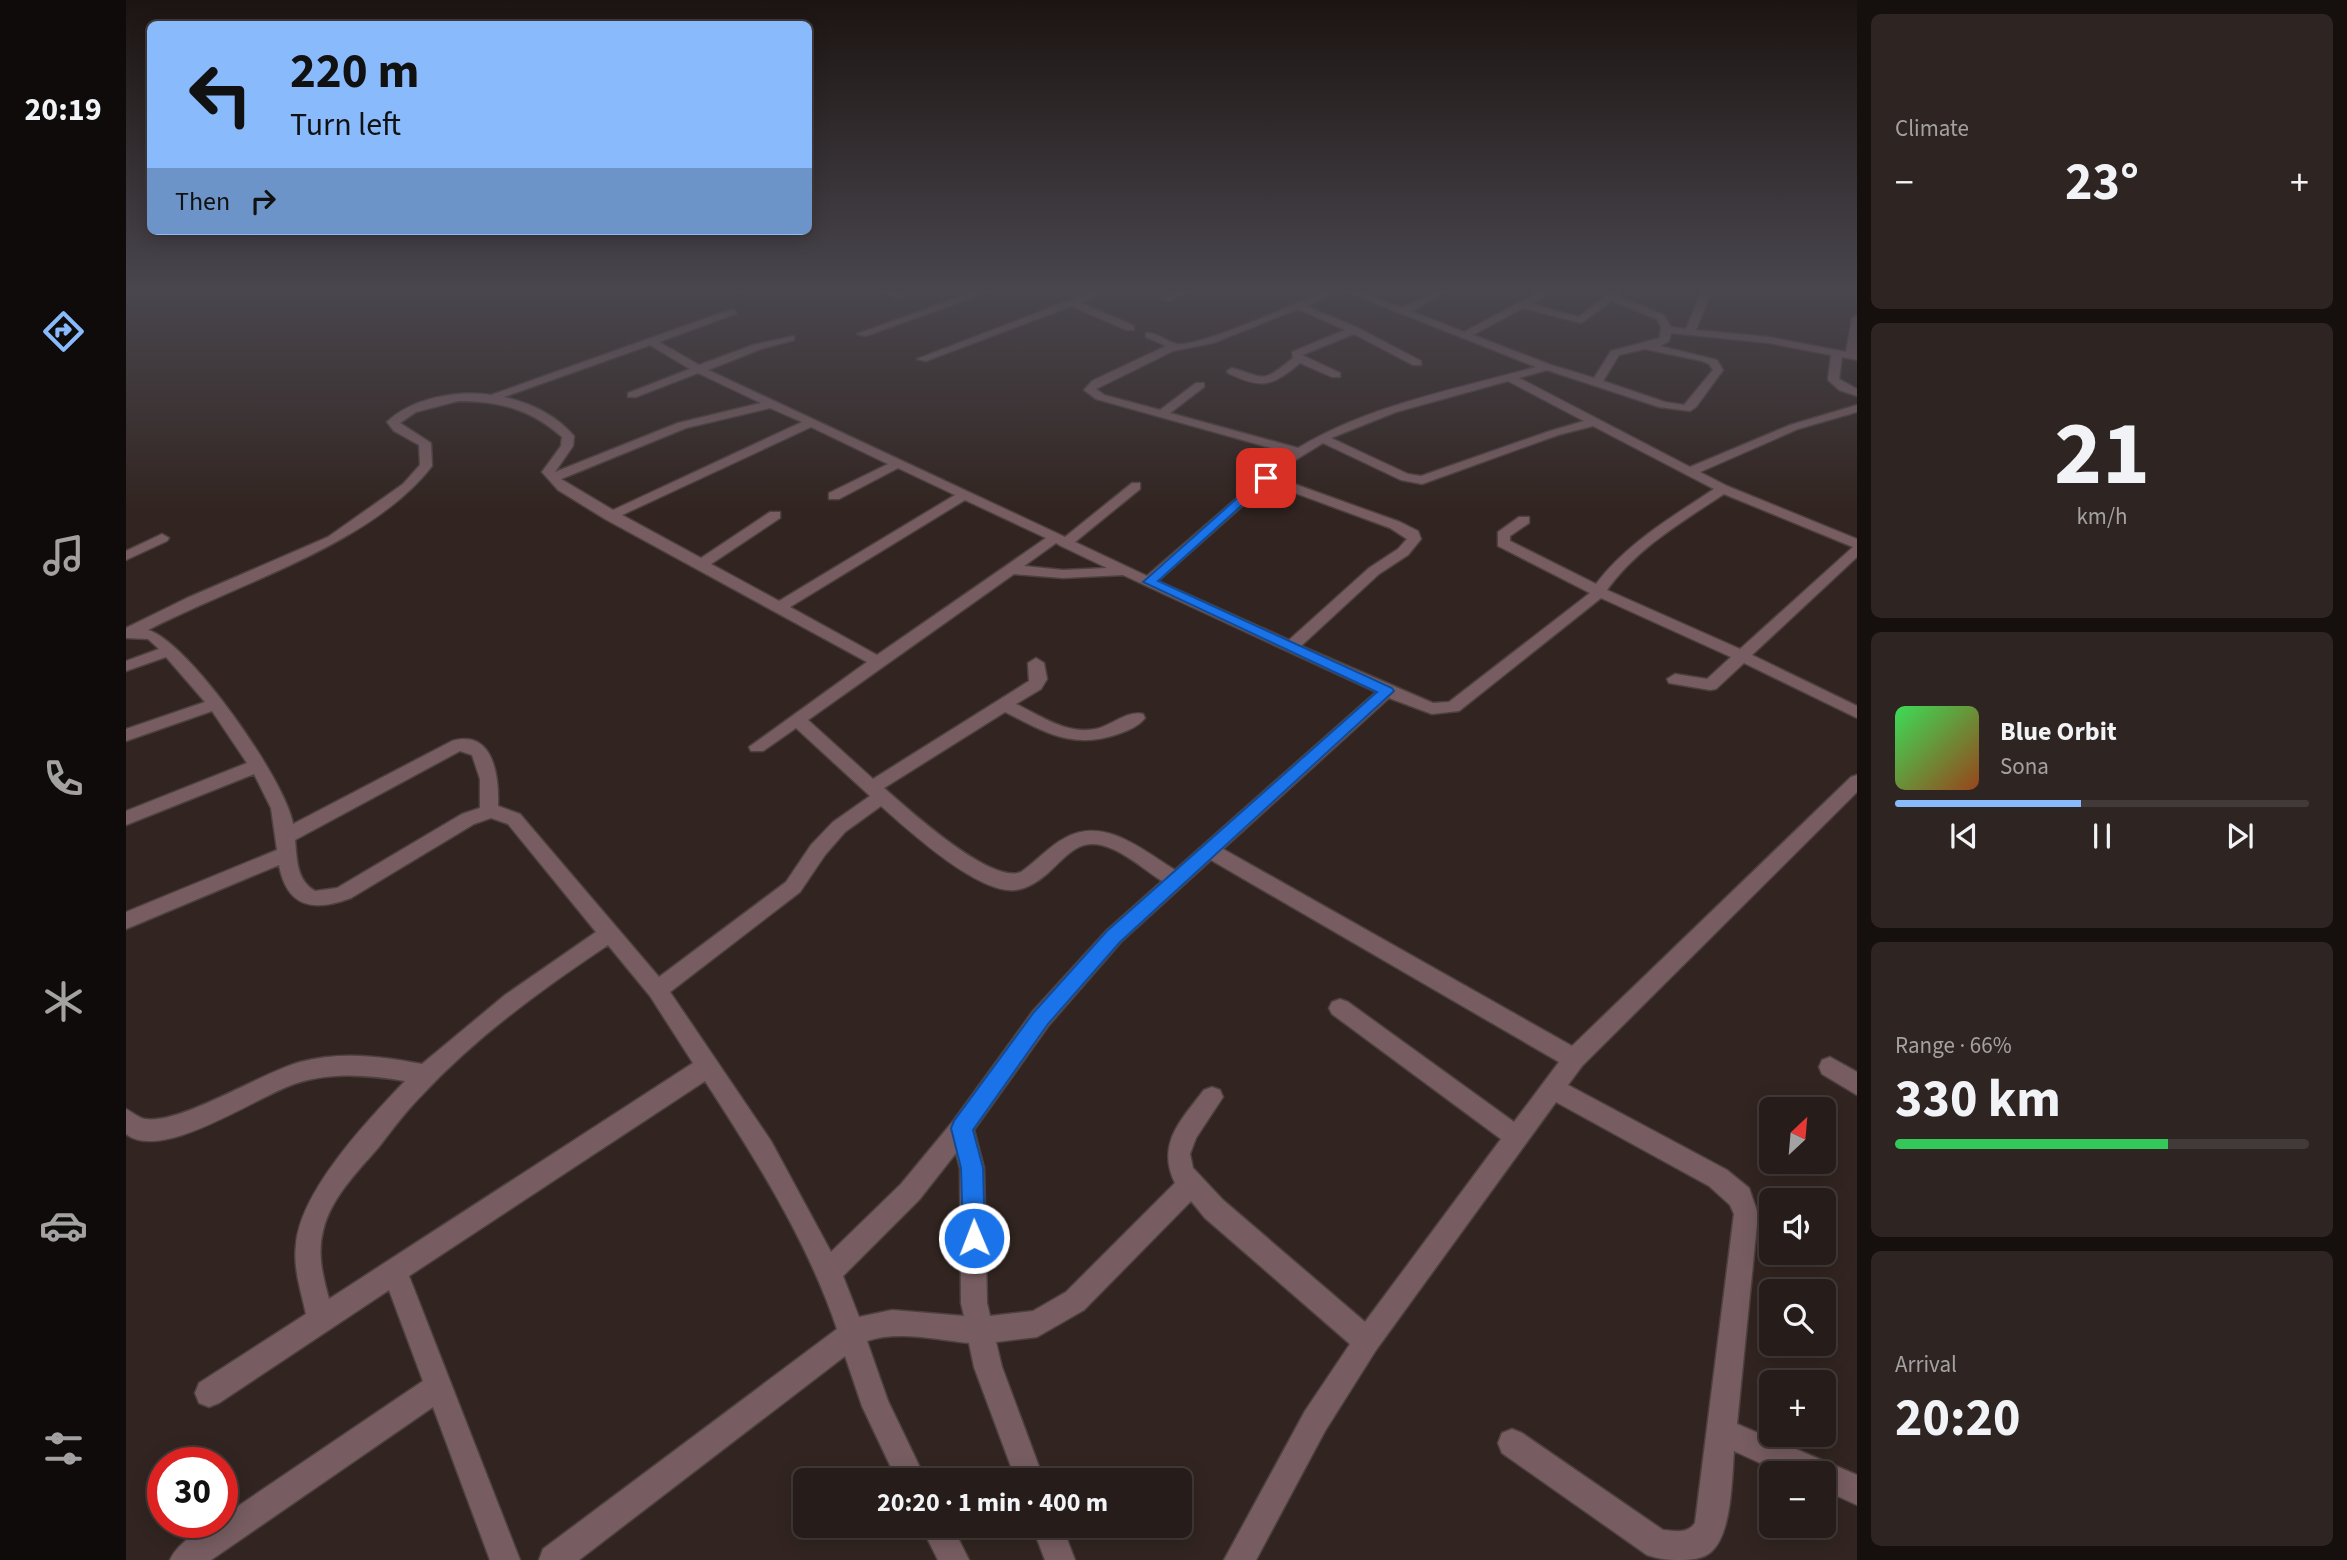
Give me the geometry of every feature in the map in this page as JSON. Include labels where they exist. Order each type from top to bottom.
[{"type":"street","points":[[129,633],[192,601],[333,540],[407,487],[426,466],[427,450],[425,443],[416,436],[393,425],[398,418],[444,400],[495,397],[590,363]]},
{"type":"street","points":[[688,363],[1149,582],[1387,691],[1433,709],[1453,707],[1600,592],[1611,574],[1649,538],[1723,489]]},
{"type":"street","points":[[632,395],[716,363]]},
{"type":"street","points":[[1134,363],[1096,383],[1090,390],[1100,397],[1163,414],[1292,456]]},
{"type":"street","points":[[1232,371],[1253,383],[1263,383],[1293,363]]},
{"type":"street","points":[[1308,363],[1336,375]]},
{"type":"street","points":[[1536,363],[1663,405],[1686,409],[1692,405],[1718,370],[1714,363]]},
{"type":"street","points":[[1597,382],[1609,363]]},
{"type":"street","points":[[1836,363],[1833,380],[1843,388],[1857,393]]},
{"type":"street","points":[[1149,582],[1292,456],[1322,438],[1362,420],[1547,367]]},
{"type":"street","points":[[1508,377],[1723,489],[1857,544]]},
{"type":"street","points":[[1163,414],[1200,385]]},
{"type":"street","points":[[495,397],[540,416],[562,429],[568,436],[567,446],[548,472],[552,478],[610,516],[877,662]]},
{"type":"street","points":[[552,478],[682,425],[771,404]]},
{"type":"street","points":[[1689,472],[1784,431],[1857,408]]},
{"type":"street","points":[[1844,412],[1857,418]]},
{"type":"street","points":[[1322,438],[1405,477],[1422,480],[1553,433],[1595,422]]},
{"type":"street","points":[[610,516],[810,423]]},
{"type":"street","points":[[834,496],[897,464]]},
{"type":"street","points":[[1266,478],[1395,525],[1413,534],[1414,539],[1403,552],[1365,579],[1291,647]]},
{"type":"street","points":[[758,747],[1010,569],[1060,540],[1136,486]]},
{"type":"street","points":[[780,607],[964,495]]},
{"type":"street","points":[[702,564],[775,515]]},
{"type":"street","points":[[1524,520],[1503,535],[1503,543],[1600,592],[1742,656],[1857,713]]},
{"type":"street","points":[[126,556],[162,538]]},
{"type":"street","points":[[1675,680],[1710,685],[1857,550]]},
{"type":"street","points":[[1010,569],[1063,574],[1125,570]]},
{"type":"street","points":[[129,633],[153,636],[215,704],[280,808],[288,844],[291,878],[300,891],[311,898],[325,900],[344,893],[468,819],[499,811],[514,818],[657,990],[763,1149],[828,1273],[876,1406],[906,1468]]},
{"type":"street","points":[[126,666],[169,651]]},
{"type":"street","points":[[657,990],[793,887],[818,850],[876,793],[1039,679],[1036,663]]},
{"type":"street","points":[[828,1273],[910,1192],[962,1128],[1041,1018],[1080,971],[1114,936],[1387,691]]},
{"type":"street","points":[[126,735],[215,704]]},
{"type":"street","points":[[1005,705],[1076,737],[1100,737],[1137,719]]},
{"type":"street","points":[[797,719],[876,793],[966,863],[999,883],[1011,884],[1023,880],[1073,841],[1084,836],[1100,836],[1111,840],[1177,881]]},
{"type":"street","points":[[126,921],[288,844],[440,752],[458,745],[476,748],[483,755],[488,771],[489,812]]},
{"type":"street","points":[[126,817],[256,766]]},
{"type":"street","points":[[1239,1560],[1276,1497],[1315,1421],[1367,1341],[1574,1059],[1857,781]]},
{"type":"street","points":[[1211,851],[1574,1059]]},
{"type":"street","points":[[321,1320],[308,1266],[310,1231],[324,1201],[346,1167],[426,1074],[503,1006],[610,933]]},
{"type":"street","points":[[1340,1008],[1515,1136]]},
{"type":"street","points":[[126,1120],[139,1130],[168,1128],[279,1079],[345,1063],[383,1066],[426,1074]]},
{"type":"street","points":[[209,1393],[708,1066]]},
{"type":"street","points":[[1830,1066],[1857,1085]]},
{"type":"street","points":[[1512,1443],[1658,1544],[1681,1547],[1700,1542],[1709,1530],[1723,1432],[1746,1214],[1740,1197],[1718,1178],[1551,1088]]},
{"type":"street","points":[[1212,1097],[1186,1132],[1178,1154],[1183,1174],[1191,1185],[1367,1341]]},
{"type":"street","points":[[962,1128],[972,1168],[974,1303],[988,1367],[1026,1468]]},
{"type":"street","points":[[554,1560],[852,1334],[870,1326],[892,1323],[980,1331],[1037,1324],[1075,1301],[1191,1185]]},
{"type":"street","points":[[395,1273],[505,1560]]},
{"type":"street","points":[[185,1560],[438,1387]]},
{"type":"street","points":[[1723,1432],[1789,1461]]},
{"type":"street","points":[[1836,1481],[1857,1490]]},
{"type":"street","points":[[942,1538],[954,1560]]},
{"type":"street","points":[[1052,1538],[1060,1560]]},
{"type":"route","points":[[974,1238],[972,1168],[962,1128],[1041,1018],[1080,971],[1114,936],[1387,691],[1149,582],[1266,478]]}]
